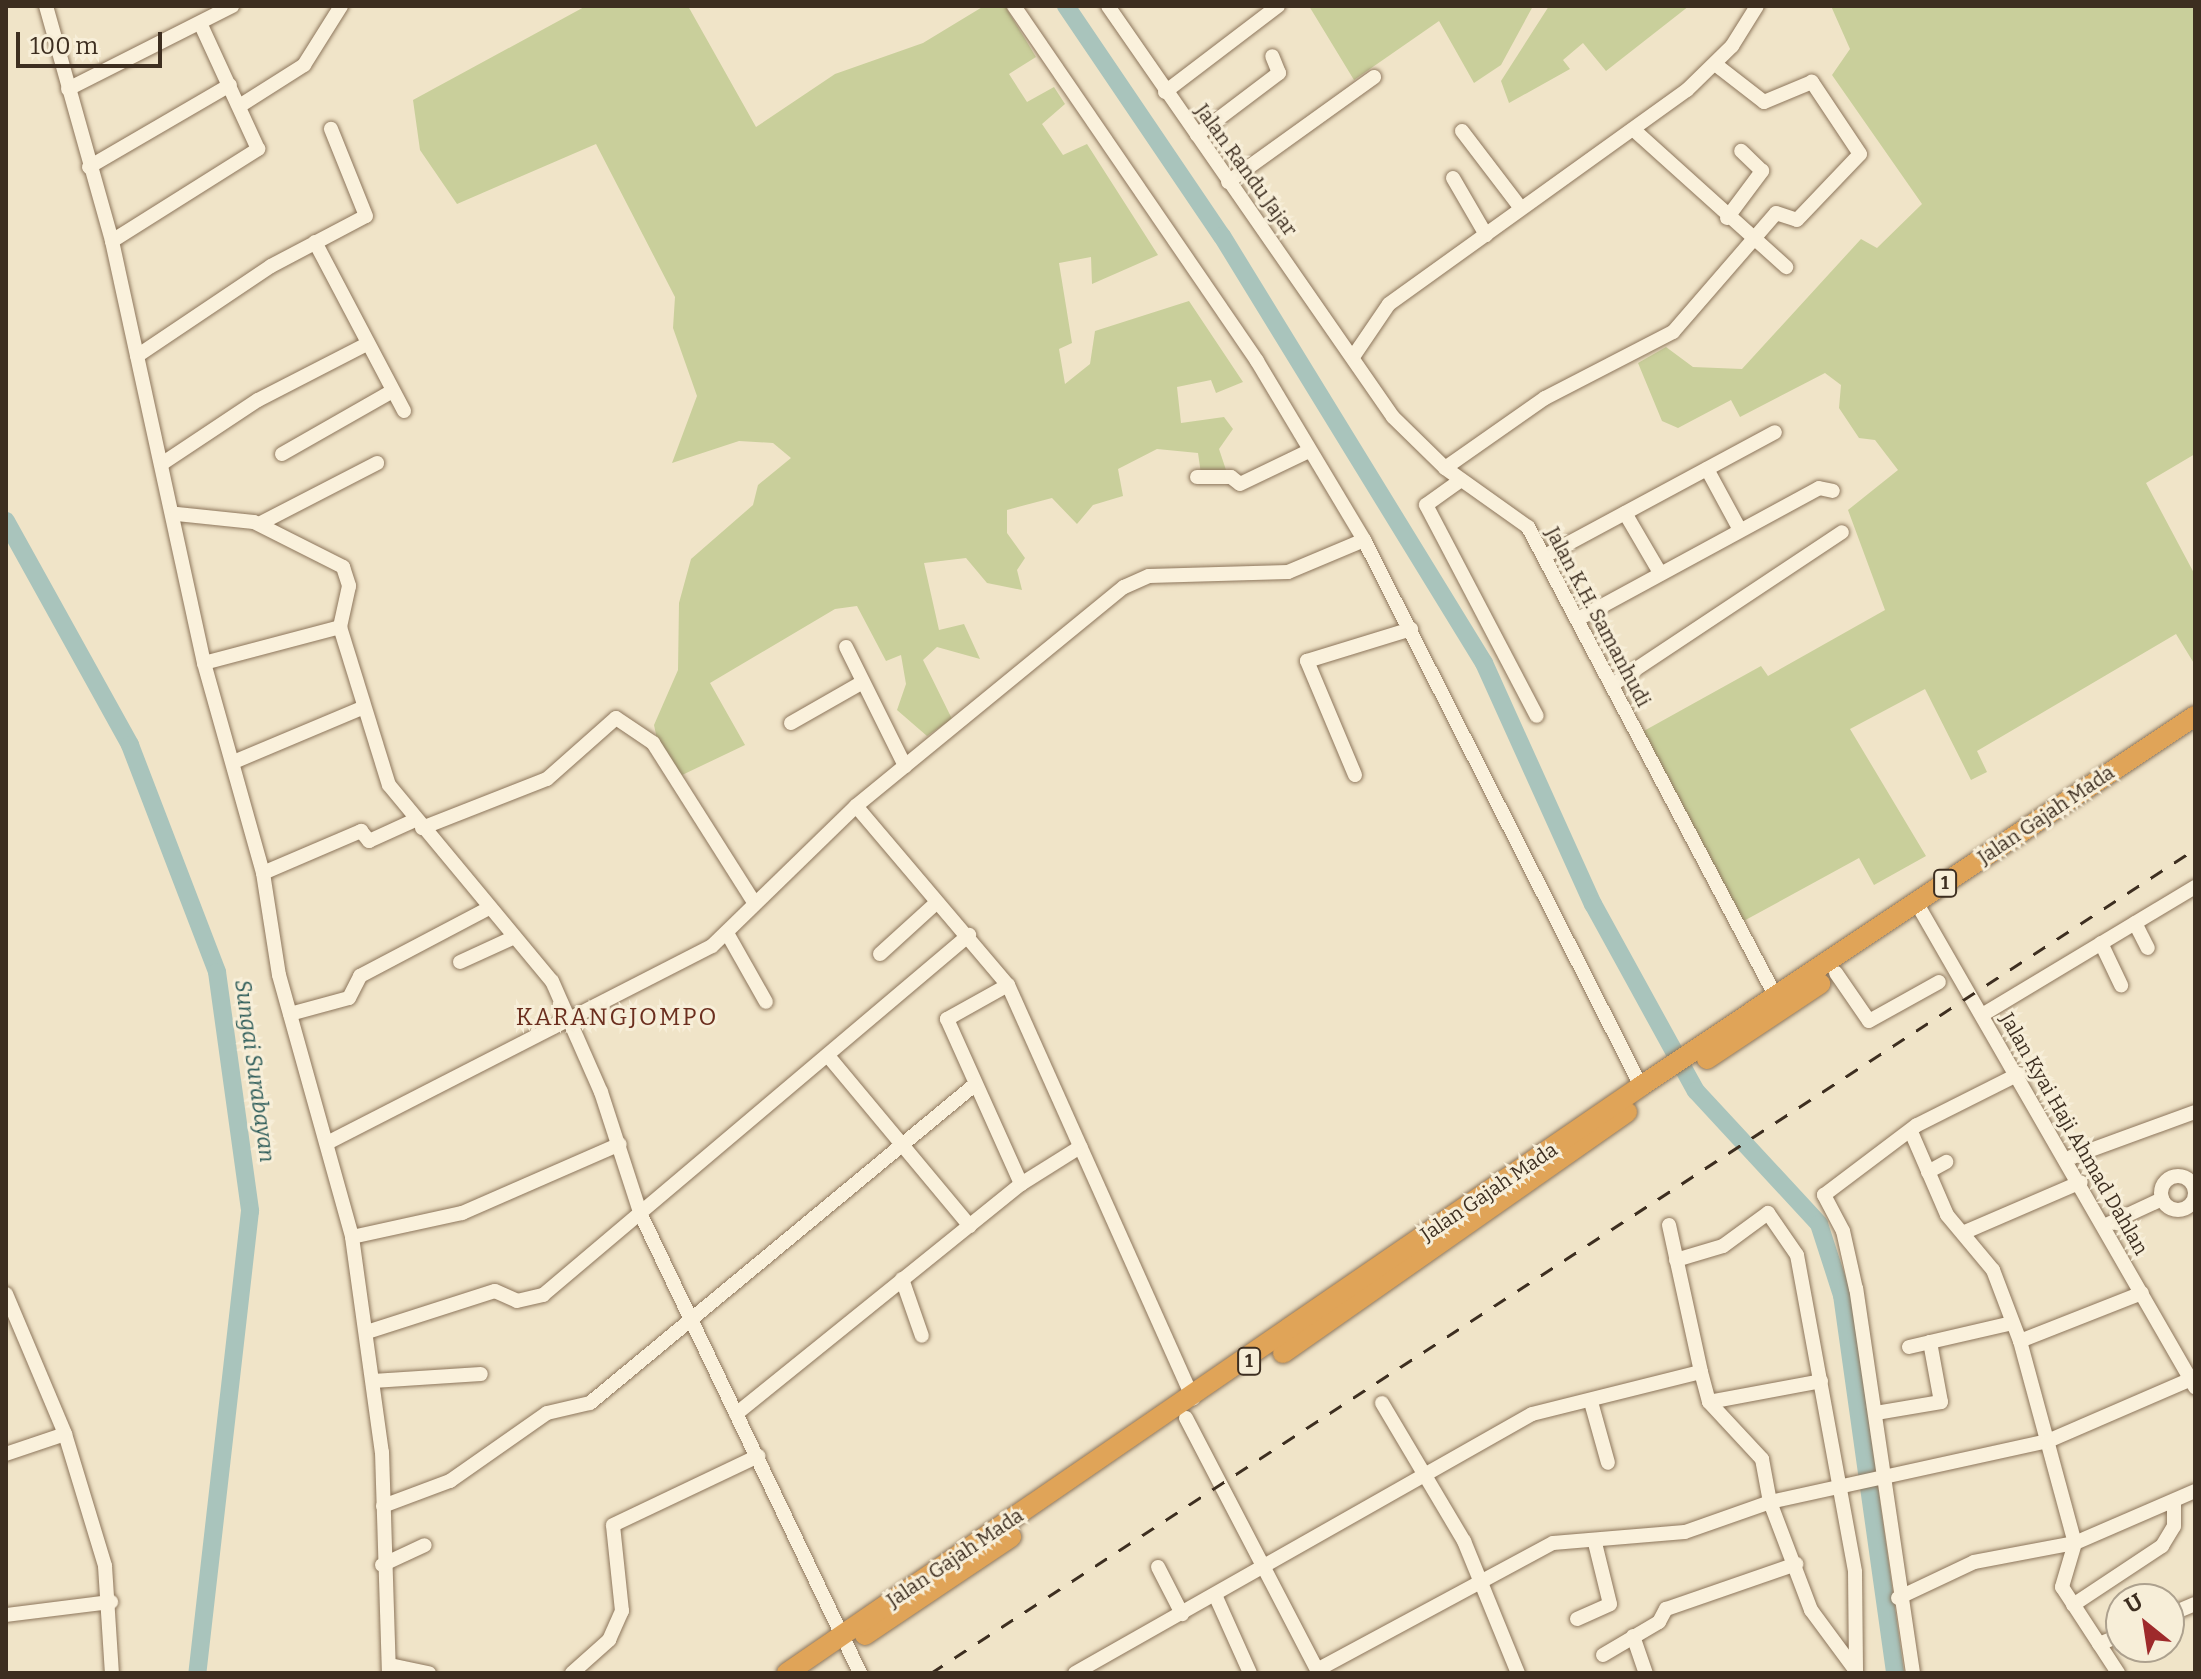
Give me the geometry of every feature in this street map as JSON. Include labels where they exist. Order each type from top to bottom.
[{"type":"highway","name":"Jalan Gajah Mada","points":[[1699,1055],[1776,997],[1920,908],[2195,716]]},
{"type":"highway","name":"Jalan Gajah Mada","points":[[2006,849],[2195,731]]},
{"type":"highway","name":"Jalan Gajah Mada","points":[[787,1673],[838,1645],[1190,1409],[1655,1082],[1836,973],[1920,908]]},
{"type":"highway","name":"Jalan Gajah Mada","points":[[809,1673],[838,1645]]},
{"type":"street","points":[[46,6],[116,238],[137,356],[177,514],[204,663],[236,761],[263,873],[290,1014],[352,1237],[373,1381],[383,1506],[382,1565],[390,1669],[429,1673]]},
{"type":"street","points":[[72,88],[201,25],[232,6]]},
{"type":"street","points":[[1014,6],[1248,348],[1301,457],[1364,540],[1655,1082]]},
{"type":"street","name":"Jalan Randu Jajar","points":[[1108,6],[1172,87],[1236,177],[1355,354]]},
{"type":"street","points":[[1172,87],[1278,6]]},
{"type":"street","points":[[1355,354],[1381,311],[1520,207],[1634,130],[1715,64],[1757,6]]},
{"type":"street","points":[[241,105],[304,65],[337,8]]},
{"type":"street","points":[[116,238],[258,149],[241,105],[201,25]]},
{"type":"street","points":[[1203,131],[1279,73],[1272,56]]},
{"type":"street","points":[[1445,468],[1545,398],[1673,332],[1753,244],[1776,213],[1797,220],[1860,152],[1812,82],[1764,102],[1715,64]]},
{"type":"street","points":[[1236,177],[1374,77]]},
{"type":"street","points":[[94,165],[230,85]]},
{"type":"street","points":[[137,356],[367,212],[331,129]]},
{"type":"street","points":[[1634,130],[1753,244],[1786,267]]},
{"type":"street","points":[[1462,131],[1520,207]]},
{"type":"street","points":[[1727,218],[1762,171],[1741,151]]},
{"type":"street","points":[[1453,178],[1486,235]]},
{"type":"street","points":[[315,242],[389,393],[404,411]]},
{"type":"street","points":[[163,463],[258,400],[365,345]]},
{"type":"street","name":"Jalan K.H. Samanhudi","points":[[1355,354],[1393,417],[1445,468],[1523,521],[1545,556],[1776,997]]},
{"type":"street","points":[[282,454],[389,393]]},
{"type":"street","points":[[1545,556],[1775,432]]},
{"type":"street","points":[[1197,477],[1231,477],[1238,485],[1301,457]]},
{"type":"street","points":[[259,524],[377,463]]},
{"type":"street","points":[[1707,469],[1740,530]]},
{"type":"street","points":[[1461,480],[1426,505],[1537,716]]},
{"type":"street","points":[[1578,619],[1823,486],[1833,491]]},
{"type":"street","points":[[1625,513],[1660,573]]},
{"type":"street","points":[[177,514],[225,514],[259,524],[343,567],[349,586],[340,627],[362,708],[389,785],[510,939],[552,981],[615,1145],[637,1218],[682,1321],[736,1414],[752,1459],[804,1561],[838,1645],[860,1673]]},
{"type":"street","points":[[1612,685],[1842,532]]},
{"type":"street","points":[[327,1143],[566,1021],[727,933],[754,902],[856,806],[1134,581],[1288,572],[1364,540]]},
{"type":"street","points":[[204,663],[340,627]]},
{"type":"street","points":[[1355,775],[1307,661],[1411,629]]},
{"type":"street","points":[[846,647],[861,683],[905,766]]},
{"type":"street","points":[[791,723],[861,683]]},
{"type":"street","points":[[236,761],[362,708]]},
{"type":"street","points":[[263,873],[361,831],[369,841],[423,825],[547,779],[616,718],[653,743],[754,902]]},
{"type":"street","points":[[856,806],[936,903],[969,935],[1008,985],[1190,1409],[1264,1568],[1318,1671],[1553,1543],[1595,1543],[1685,1532],[1770,1502],[2048,1441],[2193,1383]]},
{"type":"street","points":[[1982,1015],[2195,887]]},
{"type":"street","points":[[880,954],[936,903]]},
{"type":"street","name":"Jalan Kyai Haji Ahmad Dahlan","points":[[1920,908],[2069,1158],[2193,1383]]},
{"type":"street","points":[[290,1014],[351,997],[362,975],[487,909]]},
{"type":"street","points":[[2135,923],[2148,948]]},
{"type":"street","points":[[727,933],[766,1002]]},
{"type":"street","points":[[367,1332],[495,1291],[517,1301],[543,1295],[829,1057],[969,935]]},
{"type":"street","points":[[460,962],[510,939]]},
{"type":"street","points":[[2101,943],[2121,985]]},
{"type":"street","points":[[1836,973],[1869,1021],[1939,982]]},
{"type":"street","points":[[1008,985],[947,1019],[1021,1184]]},
{"type":"street","points":[[829,1057],[970,1226]]},
{"type":"street","points":[[1913,1673],[1898,1598],[1876,1413],[1846,1241],[1824,1195],[1912,1134],[2019,1074]]},
{"type":"street","points":[[383,1506],[450,1481],[547,1413],[590,1403],[682,1321],[975,1085]]},
{"type":"street","points":[[2069,1158],[2195,1112]]},
{"type":"street","points":[[1912,1134],[1947,1215],[1965,1232],[1993,1270],[2020,1341],[2075,1543],[2062,1583],[2118,1673]]},
{"type":"street","points":[[352,1237],[462,1213],[615,1145]]},
{"type":"street","points":[[736,1414],[1021,1184],[1080,1147]]},
{"type":"street","points":[[1928,1172],[1946,1162]]},
{"type":"street","points":[[1965,1232],[2081,1182]]},
{"type":"street","points":[[2106,1225],[2162,1199]]},
{"type":"street","points":[[1676,1260],[1723,1246],[1773,1214],[1804,1277],[1835,1488],[1855,1572],[1856,1672]]},
{"type":"street","points":[[1669,1225],[1709,1402],[1762,1459],[1770,1502],[1815,1618],[1856,1672]]},
{"type":"street","points":[[902,1279],[922,1336]]},
{"type":"street","points":[[2020,1341],[2142,1293]]},
{"type":"street","points":[[7,1301],[65,1434],[111,1602],[112,1673]]},
{"type":"street","points":[[1909,1347],[2012,1323]]},
{"type":"street","points":[[1876,1413],[1941,1402],[1930,1342]]},
{"type":"street","points":[[1075,1673],[1089,1659],[1216,1597],[1425,1472],[1532,1414],[1591,1402],[1701,1372]]},
{"type":"street","points":[[373,1381],[481,1374]]},
{"type":"street","points":[[1709,1402],[1821,1381]]},
{"type":"street","points":[[1591,1402],[1608,1463]]},
{"type":"street","points":[[1382,1403],[1425,1472],[1479,1581],[1518,1673]]},
{"type":"street","points":[[6,1454],[65,1434]]},
{"type":"street","points":[[572,1673],[609,1640],[622,1611],[613,1525],[752,1459]]},
{"type":"street","points":[[1898,1598],[1974,1562],[2075,1543],[2195,1491]]},
{"type":"street","points":[[2073,1605],[2162,1546],[2174,1526],[2174,1502]]},
{"type":"street","points":[[1577,1619],[1610,1604],[1595,1543]]},
{"type":"street","points":[[382,1565],[425,1545]]},
{"type":"street","points":[[1603,1655],[1659,1622],[1666,1609],[1796,1564]]},
{"type":"street","points":[[1158,1567],[1182,1614]]},
{"type":"street","points":[[1216,1597],[1250,1673]]},
{"type":"street","points":[[6,1615],[111,1602]]},
{"type":"street","points":[[1633,1636],[1646,1673]]},
{"type":"street","points":[[2099,1644],[2105,1642]]},
{"type":"green space","points":[[586,6],[688,6],[756,127],[835,74],[923,43],[984,6],[1005,6],[1036,57],[1009,74],[1027,102],[1054,87],[1065,104],[1042,124],[1063,155],[1087,144],[1158,255],[1092,284],[1091,257],[1059,263],[1072,343],[1059,349],[1065,384],[1090,364],[1095,331],[1189,301],[1243,382],[1216,393],[1211,380],[1177,387],[1181,423],[1224,417],[1233,429],[1219,449],[1227,473],[1201,474],[1198,453],[1157,449],[1118,469],[1123,496],[1093,505],[1077,524],[1052,498],[1007,510],[1007,533],[1025,558],[1017,570],[1022,590],[987,583],[966,558],[924,563],[939,630],[964,624],[980,659],[937,647],[923,660],[952,719],[927,736],[897,710],[906,684],[901,655],[886,661],[857,606],[835,609],[710,683],[745,745],[680,776],[657,739],[654,725],[678,670],[679,603],[691,559],[753,505],[758,485],[791,458],[773,443],[739,441],[672,463],[697,396],[673,328],[675,297],[596,144],[457,204],[420,150],[413,100]]},
{"type":"green space","points":[[1309,6],[1533,6],[1501,65],[1474,83],[1439,21],[1354,80]]},
{"type":"green space","points":[[1549,6],[1689,6],[1606,71],[1583,43],[1563,60],[1570,69],[1509,103],[1501,81]]},
{"type":"green space","points":[[1831,6],[2195,6],[2195,454],[2146,483],[2195,575],[2195,665],[2176,634],[1977,751],[1987,772],[1971,780],[1925,689],[1850,729],[1926,856],[1874,885],[1859,858],[1740,923],[1642,732],[1761,666],[1768,676],[1885,610],[1848,510],[1898,470],[1875,440],[1859,438],[1839,408],[1841,385],[1825,373],[1740,417],[1731,400],[1678,428],[1662,421],[1638,363],[1666,347],[1693,367],[1742,369],[1861,239],[1877,248],[1922,204],[1832,75],[1850,49]]},
{"type":"waterway","points":[[1066,6],[1222,236],[1484,663],[1593,904],[1696,1091],[1819,1224],[1842,1295],[1895,1673]]},
{"type":"waterway","name":"Sungai Surabayan","points":[[6,521],[130,745],[217,972],[250,1211],[197,1673]]},
{"type":"railway","points":[[931,1673],[2195,849]]},
{"type":"district","name":"KARANGJOMPO","points":[[617,1018]]}]
